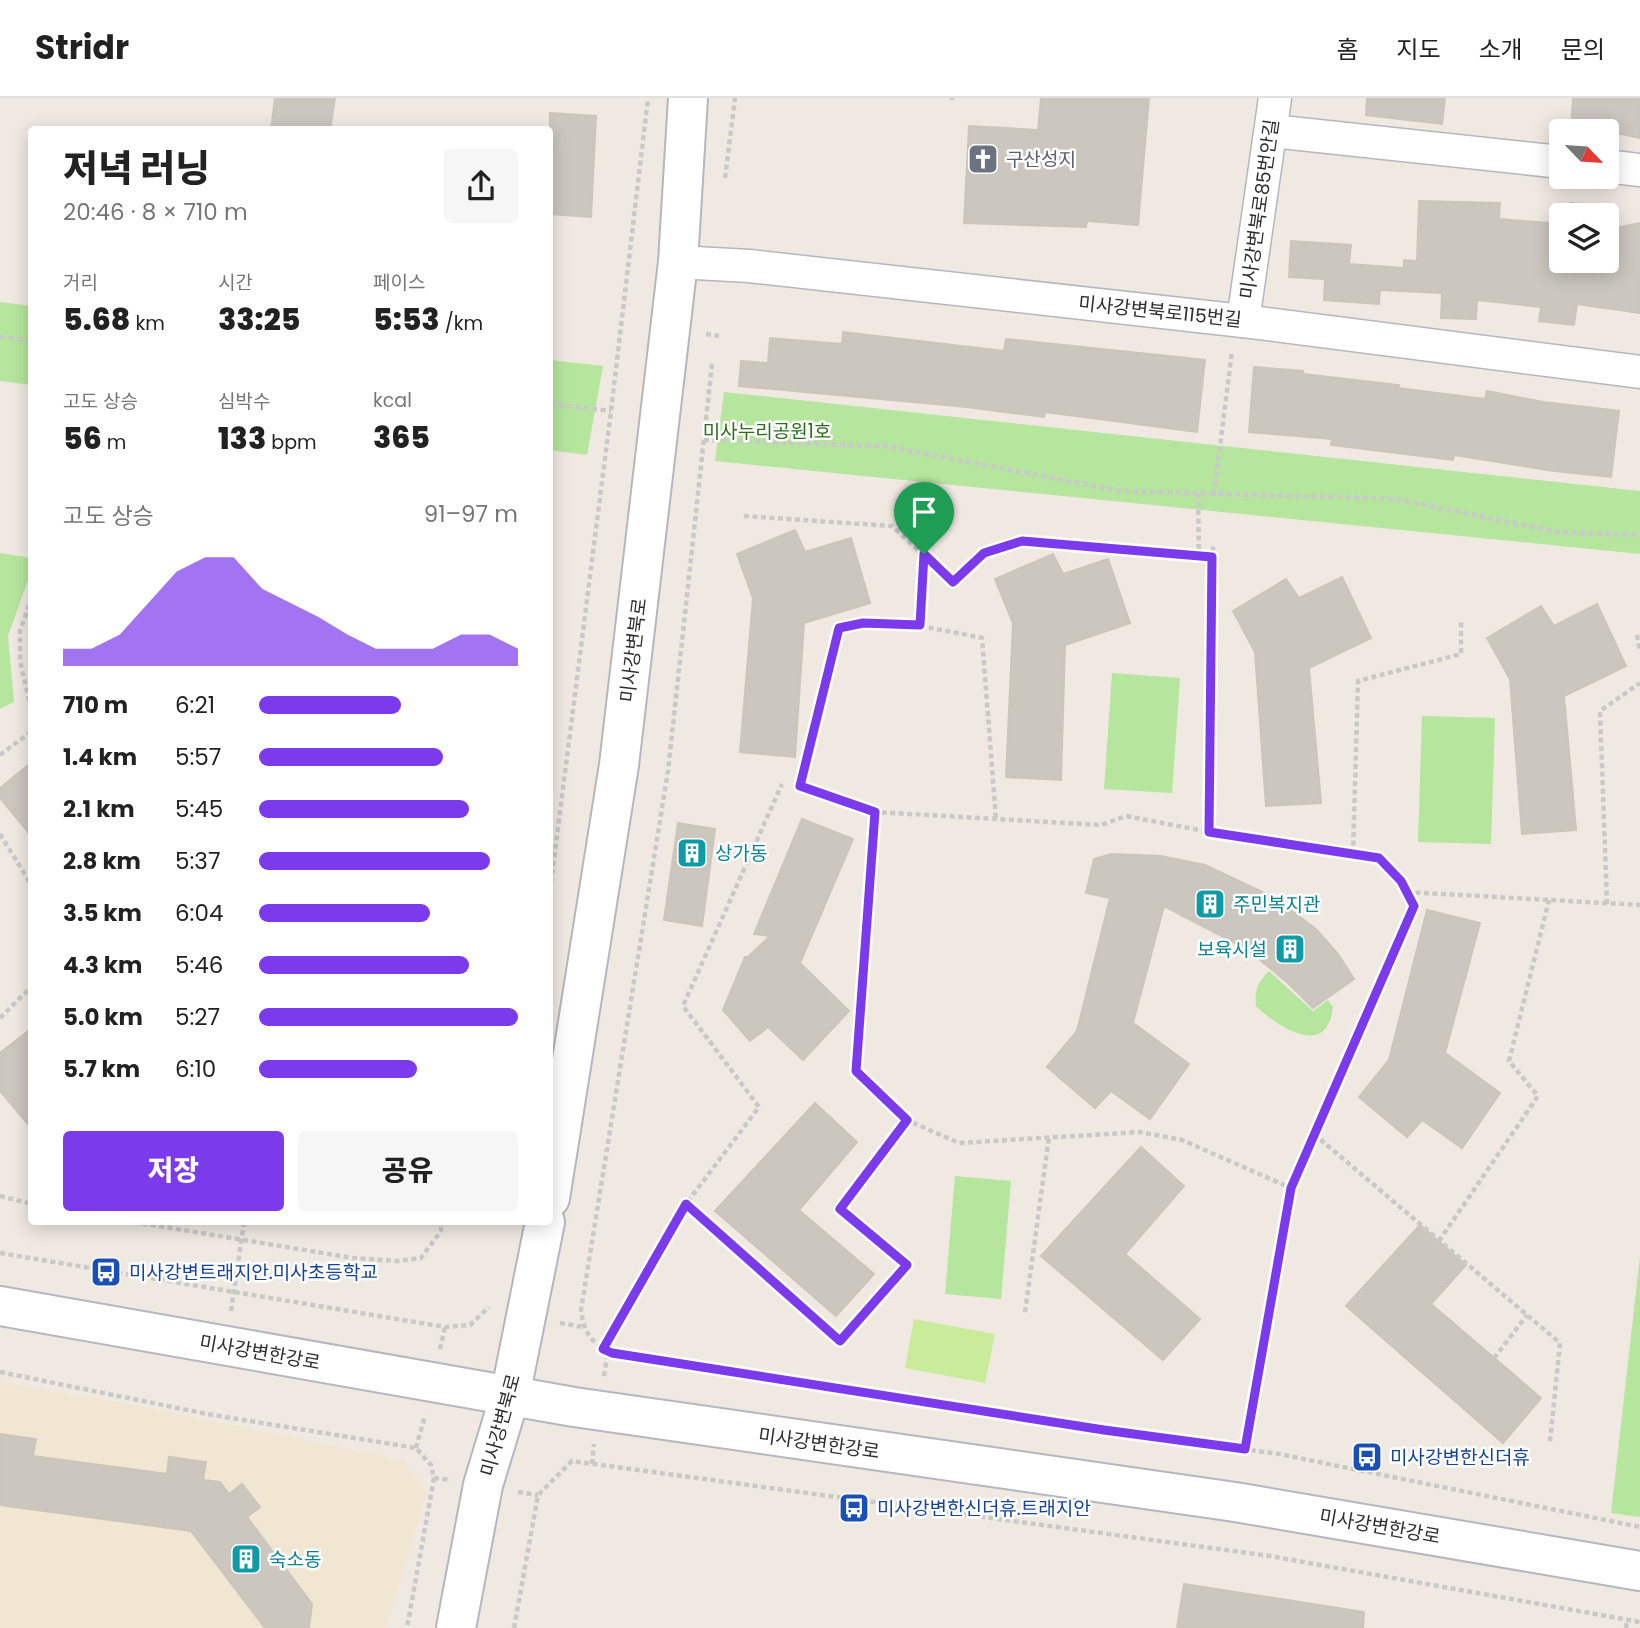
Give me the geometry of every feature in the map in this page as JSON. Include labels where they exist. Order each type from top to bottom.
[{"type":"street","name":"미사강변북로","points":[[553,1179],[620,765],[678,262],[688,98]]},
{"type":"street","name":"미사강변북로85번안길","points":[[1243,321],[1275,98]]},
{"type":"street","points":[[1272,131],[1549,161]]},
{"type":"street","points":[[1619,168],[1640,170]]},
{"type":"street","name":"미사강변북로115번길","points":[[678,262],[749,266],[1243,321],[1640,372]]},
{"type":"street","name":"미사강변북로","points":[[456,1628],[483,1485],[510,1396],[544,1225]]},
{"type":"street","name":"미사강변한강로","points":[[0,1306],[510,1396],[841,1447],[1235,1502],[1640,1570]]},
{"type":"path","points":[[553,867],[648,98]]},
{"type":"path","points":[[725,178],[735,98]]},
{"type":"path","points":[[0,337],[28,340]]},
{"type":"path","points":[[1214,494],[1233,350]]},
{"type":"path","points":[[712,364],[668,771],[581,1310],[583,1327],[589,1338],[612,1353],[1360,1468],[1640,1527]]},
{"type":"path","points":[[553,404],[611,411]]},
{"type":"path","points":[[704,440],[885,446],[1120,491],[1396,499],[1557,532],[1640,535]]},
{"type":"path","points":[[1198,493],[1199,555]]},
{"type":"path","points":[[744,516],[892,526],[953,582],[984,553],[1022,541],[1212,557]]},
{"type":"path","points":[[1209,832],[1213,546]]},
{"type":"path","points":[[920,625],[924,554]]},
{"type":"path","points":[[28,608],[20,631],[20,661],[28,696]]},
{"type":"path","points":[[1353,854],[1358,681],[1461,654],[1461,621]]},
{"type":"path","points":[[996,819],[982,638],[920,625],[863,623],[839,628],[800,786],[875,812],[996,819],[1101,825],[1126,816],[1209,832],[1379,858],[1401,881],[1414,906],[1291,1188],[1245,1449]]},
{"type":"path","points":[[1637,635],[1640,652]]},
{"type":"path","points":[[1607,904],[1600,711],[1640,683]]},
{"type":"path","points":[[0,755],[28,734]]},
{"type":"path","points":[[603,1349],[686,1204],[759,1107],[684,1006],[782,783]]},
{"type":"path","points":[[875,812],[856,1071],[907,1120],[959,1143],[1140,1132],[1182,1140],[1291,1188]]},
{"type":"path","points":[[0,834],[28,880]]},
{"type":"path","points":[[1406,892],[1640,905]]},
{"type":"path","points":[[1439,1241],[1538,1096],[1509,1061],[1549,900]]},
{"type":"path","points":[[0,1018],[28,990]]},
{"type":"path","points":[[686,1204],[840,1341],[907,1265],[840,1209],[907,1120]]},
{"type":"path","points":[[1314,1135],[1560,1343],[1550,1442]]},
{"type":"path","points":[[1025,1312],[1049,1138]]},
{"type":"path","points":[[0,1196],[28,1204]]},
{"type":"path","points":[[152,1225],[282,1244],[353,1258],[397,1261],[421,1258],[441,1231],[441,1225]]},
{"type":"path","points":[[226,1346],[244,1225]]},
{"type":"path","points":[[0,1253],[445,1327],[470,1325],[487,1311]]},
{"type":"path","points":[[1494,1358],[1527,1314]]},
{"type":"path","points":[[0,1373],[207,1414],[416,1448],[431,1465],[434,1478],[407,1628]]},
{"type":"path","points":[[514,1628],[538,1495],[572,1461],[1270,1556],[1640,1622]]},
{"type":"path","points":[[1626,1628],[1627,1620]]},
{"type":"shaded area","points":[[0,1382],[139,1406],[404,1461],[427,1493],[386,1628],[0,1628]]},
{"type":"green space","points":[[0,302],[28,306],[28,385],[0,381]]},
{"type":"green space","points":[[553,360],[603,366],[587,455],[553,450]]},
{"type":"green space","name":"미사누리공원1호","points":[[724,392],[1640,491],[1640,554],[715,461]]},
{"type":"green space","points":[[0,553],[28,558],[28,580],[8,636],[14,702],[0,709]]},
{"type":"green space","points":[[1112,673],[1180,678],[1172,793],[1104,789]]},
{"type":"green space","points":[[1422,716],[1495,718],[1491,844],[1418,842]]},
{"type":"green space","points":[[1269,971],[1313,1011],[1328,1000],[1333,1007],[1329,1023],[1322,1032],[1312,1036],[1288,1030],[1256,1006],[1258,987]]},
{"type":"green space","points":[[955,1176],[1011,1181],[1001,1299],[945,1294]]},
{"type":"green space","points":[[1640,1256],[1640,1517],[1611,1513]]},
{"type":"green space","points":[[914,1319],[995,1334],[985,1383],[905,1368]]},
{"type":"building","points":[[275,98],[335,98],[331,126],[272,126]]},
{"type":"building","points":[[1041,98],[1149,98],[1138,225],[1087,221],[1086,227],[964,223],[969,126],[1038,130]]},
{"type":"building","points":[[1367,98],[1445,98],[1442,124],[1366,115]]},
{"type":"building","points":[[1573,98],[1640,98],[1640,138],[1619,134],[1619,119],[1572,119]]},
{"type":"building","points":[[550,113],[596,116],[591,217],[553,214],[553,126],[550,126]]},
{"type":"building","points":[[1419,201],[1500,203],[1499,219],[1549,223],[1549,273],[1619,273],[1619,227],[1640,223],[1640,313],[1577,304],[1574,325],[1539,321],[1541,307],[1477,300],[1476,319],[1441,318],[1442,293],[1380,290],[1379,304],[1324,300],[1325,279],[1289,277],[1291,241],[1351,245],[1349,264],[1404,268],[1404,260],[1417,261]]},
{"type":"building","points":[[843,332],[1004,351],[1006,339],[1205,360],[1197,432],[1045,412],[1044,417],[967,407],[739,386],[741,361],[768,363],[770,338],[842,344]]},
{"type":"building","points":[[1254,367],[1303,371],[1303,374],[1399,385],[1398,388],[1485,399],[1487,391],[1543,402],[1619,411],[1611,477],[1454,455],[1453,460],[1331,445],[1332,439],[1249,432]]},
{"type":"building","points":[[795,530],[805,552],[851,538],[870,603],[804,623],[795,757],[740,752],[753,598],[737,554]]},
{"type":"building","points":[[1053,554],[1063,574],[1108,559],[1130,623],[1065,645],[1061,780],[1006,777],[1013,623],[995,579]]},
{"type":"building","points":[[1342,577],[1371,638],[1309,668],[1321,803],[1266,806],[1255,652],[1233,611],[1286,579],[1299,598]]},
{"type":"building","points":[[1597,604],[1626,666],[1564,696],[1576,830],[1522,834],[1510,679],[1487,638],[1541,606],[1554,626]]},
{"type":"building","points":[[28,765],[28,832],[0,798],[0,788]]},
{"type":"building","points":[[802,819],[853,839],[800,963],[849,1011],[803,1060],[768,1027],[750,1041],[723,1010],[745,957],[770,936],[754,934]]},
{"type":"building","name":"상가동","points":[[678,823],[715,829],[702,926],[664,920]]},
{"type":"building","points":[[1111,854],[1161,856],[1205,865],[1273,897],[1316,929],[1338,954],[1354,979],[1313,1008],[1288,983],[1236,940],[1235,943],[1164,906],[1133,1023],[1189,1064],[1150,1119],[1111,1091],[1095,1108],[1047,1067],[1077,1031],[1110,898],[1086,893],[1094,859]]},
{"type":"building","points":[[1427,910],[1480,923],[1445,1053],[1500,1093],[1462,1148],[1422,1120],[1407,1137],[1359,1097],[1389,1060]]},
{"type":"building","points":[[28,1031],[28,1124],[0,1091],[0,1053]]},
{"type":"building","points":[[815,1103],[857,1142],[799,1210],[874,1274],[836,1316],[715,1211]]},
{"type":"building","points":[[1141,1147],[1184,1186],[1125,1254],[1200,1319],[1163,1360],[1041,1256]]},
{"type":"building","points":[[1420,1225],[1466,1265],[1431,1304],[1541,1398],[1503,1443],[1346,1306]]},
{"type":"building","name":"숙소동","points":[[0,1434],[36,1439],[33,1456],[167,1474],[169,1457],[206,1462],[203,1480],[220,1482],[229,1494],[242,1484],[260,1507],[247,1517],[312,1604],[309,1628],[265,1628],[191,1531],[0,1505]]},
{"type":"building","points":[[1184,1584],[1364,1612],[1363,1628],[1177,1628]]},
{"type":"place","name":"구산성지","points":[[983,159]]},
{"type":"place","name":"상가동","points":[[692,853]]},
{"type":"place","name":"주민복지관","points":[[1210,904]]},
{"type":"place","name":"보육시설","points":[[1290,949]]},
{"type":"place","name":"미사강변트래지안.미사초등학교","points":[[106,1272]]},
{"type":"place","name":"미사강변한신더휴","points":[[1367,1457]]},
{"type":"place","name":"미사강변한신더휴.트래지안","points":[[854,1508]]},
{"type":"place","name":"숙소동","points":[[246,1559]]},
{"type":"route","points":[[1022,541],[1212,557],[1209,832],[1379,858],[1401,881],[1414,906],[1291,1188],[1245,1449],[728,1372],[612,1353],[603,1349],[686,1204],[840,1341],[907,1265],[840,1209],[907,1120],[856,1071],[875,812],[800,786],[839,628],[863,623],[920,625],[924,554],[953,582],[984,553],[1022,541]]}]
